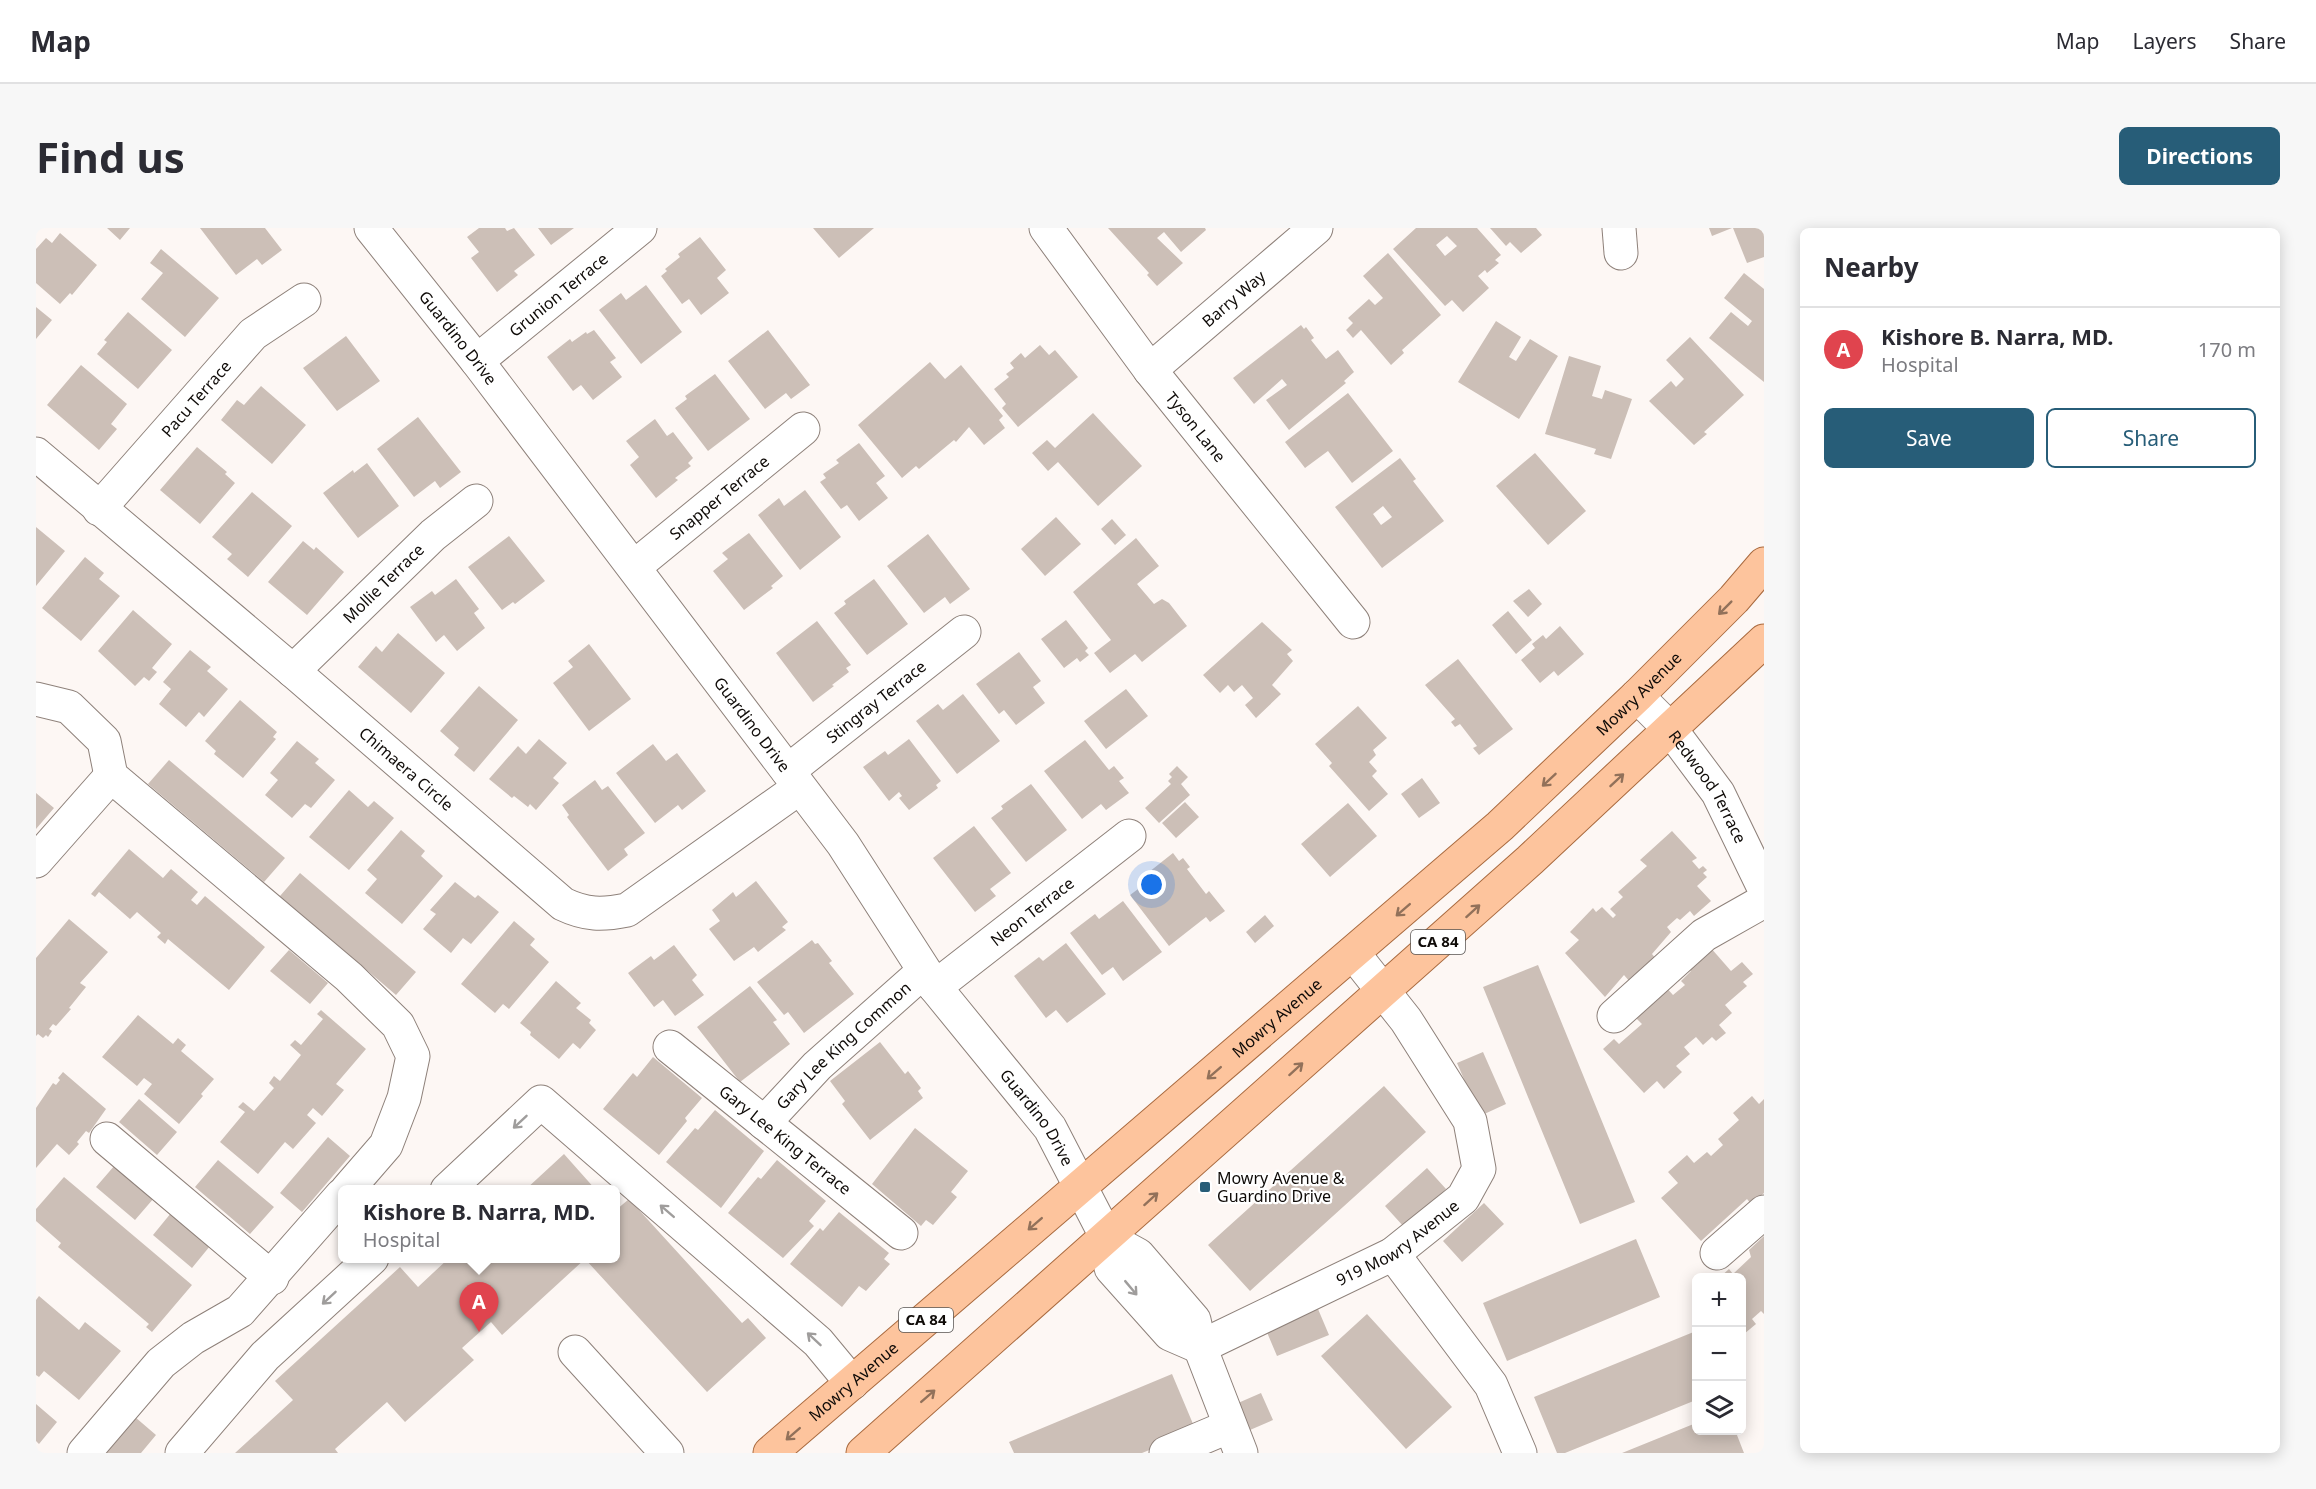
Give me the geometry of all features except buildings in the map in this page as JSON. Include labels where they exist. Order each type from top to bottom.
[{"type":"main road","name":"Mowry Avenue","points":[[770,1453],[1079,1185],[1500,826],[1637,696],[1734,598],[1764,564]]},
{"type":"main road","name":"CA 84","points":[[863,1453],[1384,990],[1671,730],[1764,641]]},
{"type":"street","name":"Guardino Drive","points":[[371,228],[477,361],[843,844],[930,979],[1050,1128],[1107,1238]]},
{"type":"street","name":"Grunion Terrace","points":[[477,361],[640,228]]},
{"type":"street","name":"Tyson Lane","points":[[1046,228],[1150,370],[1353,622]]},
{"type":"street","name":"Barry Way","points":[[1150,370],[1316,228]]},
{"type":"street","name":"Pacu Terrace","points":[[99,509],[253,334],[304,300]]},
{"type":"street","name":"Snapper Terrace","points":[[634,567],[803,429]]},
{"type":"street","name":"Chimaera Circle","points":[[36,454],[293,671],[563,904],[582,913],[604,915],[627,910],[794,779]]},
{"type":"street","name":"Mollie Terrace","points":[[293,671],[433,535],[476,501]]},
{"type":"street","name":"Stingray Terrace","points":[[794,779],[964,632]]},
{"type":"street","name":"Redwood Terrace","points":[[1637,696],[1671,730],[1718,793],[1764,888]]},
{"type":"street","points":[[36,699],[69,707],[104,741],[111,776],[349,977],[398,1025],[412,1056],[404,1098],[386,1145],[351,1185]]},
{"type":"street","points":[[36,861],[111,776]]},
{"type":"street","name":"Neon Terrace","points":[[930,979],[1129,836]]},
{"type":"street","points":[[1614,1016],[1704,935],[1764,901]]},
{"type":"street","name":"919 Mowry Avenue","points":[[1200,1347],[1393,1254],[1463,1198],[1479,1169],[1470,1121],[1406,1020],[1353,953]]},
{"type":"street","name":"Gary Lee King Common","points":[[765,1123],[817,1066],[930,979]]},
{"type":"street","name":"Gary Lee King Terrace","points":[[670,1047],[902,1233]]},
{"type":"street","points":[[452,1185],[541,1102],[818,1342],[852,1383]]},
{"type":"street","points":[[106,1139],[272,1278]]},
{"type":"street","points":[[84,1453],[161,1363],[193,1338],[240,1311],[272,1278],[338,1200]]},
{"type":"street","points":[[1717,1253],[1764,1212]]},
{"type":"street","points":[[1107,1238],[1138,1256],[1194,1320],[1200,1347],[1235,1440],[1166,1453]]},
{"type":"street","points":[[1393,1254],[1491,1385],[1520,1453]]},
{"type":"street","points":[[182,1453],[265,1356],[367,1263]]},
{"type":"street","points":[[575,1353],[667,1453]]},
{"type":"place","name":"Mowry Avenue & Guardino Drive","points":[[1205,1187]]},
{"type":"place","name":"Kishore B. Narra, MD.","points":[[479,1332]]}]
